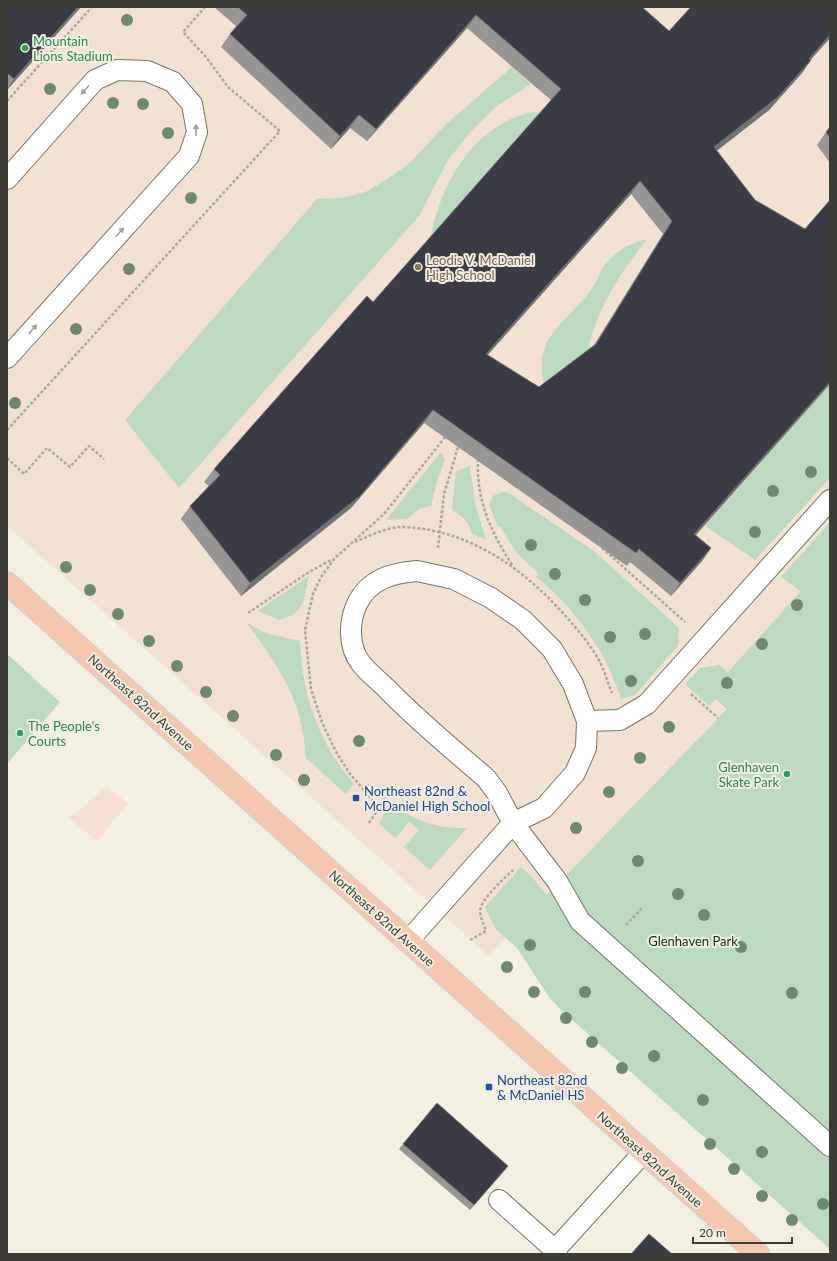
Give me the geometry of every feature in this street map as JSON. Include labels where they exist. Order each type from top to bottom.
[{"type":"main road","name":"Northeast 82nd Avenue","points":[[7,583],[408,940],[643,1153],[758,1254]]},
{"type":"lane","points":[[7,179],[94,80],[118,70],[147,72],[173,82],[192,104],[197,132],[189,156],[7,358]]},
{"type":"lane","points":[[588,721],[620,720],[647,704],[830,500]]},
{"type":"lane","points":[[408,940],[513,823],[544,808],[575,773],[586,748],[588,721],[573,684],[552,649],[523,620],[491,598],[454,579],[417,571],[396,573],[380,578],[361,595],[351,616],[351,639],[360,661],[395,698],[486,778],[497,793],[513,823],[534,848],[557,881],[580,921],[830,1146]]},
{"type":"lane","points":[[499,1200],[556,1252],[643,1153]]},
{"type":"path","points":[[7,102],[92,7]]},
{"type":"path","points":[[7,430],[280,131],[228,87],[206,57],[183,32],[205,7]]},
{"type":"path","points":[[435,575],[444,494],[461,439]]},
{"type":"path","points":[[7,458],[24,474],[47,448],[70,467],[89,446],[104,459]]},
{"type":"path","points":[[479,453],[478,472],[481,500],[487,520],[497,542],[515,568]]},
{"type":"path","points":[[354,542],[380,532],[400,527],[440,533],[453,536],[485,549],[515,568],[547,596],[587,642],[600,664],[614,696],[620,720]]},
{"type":"path","points":[[248,613],[309,572],[335,558]]},
{"type":"path","points":[[671,677],[718,718]]},
{"type":"path","points":[[470,940],[486,931],[480,911],[483,902],[534,848]]},
{"type":"shaded area","name":"Leodis V. McDaniel High School","points":[[7,7],[830,7],[830,590],[727,708],[489,956],[7,526]]},
{"type":"shaded area","points":[[107,786],[128,804],[97,841],[69,818]]},
{"type":"green space","points":[[512,67],[531,84],[497,106],[471,131],[448,160],[419,216],[179,488],[125,420],[317,199],[343,198],[368,191],[390,177],[411,162],[445,125]]},
{"type":"green space","points":[[533,112],[542,113],[430,240],[442,198],[451,178],[463,160],[477,143],[493,129],[512,119]]},
{"type":"green space","points":[[647,239],[627,266],[609,295],[595,325],[590,340],[587,357],[545,389],[542,373],[543,352],[554,331],[582,301],[594,285],[603,267],[609,260],[624,248]]},
{"type":"green space","points":[[830,384],[830,478],[755,560],[705,526]]},
{"type":"green space","points":[[441,452],[445,460],[437,481],[431,506],[419,509],[407,519],[386,520]]},
{"type":"green space","points":[[470,466],[475,503],[486,540],[472,534],[465,520],[452,510],[456,471]]},
{"type":"green space","points":[[502,492],[509,493],[595,552],[679,628],[678,646],[635,695],[621,699],[607,664],[588,632],[564,603],[536,577],[538,573],[516,552],[500,526],[498,527],[489,505],[493,496]]},
{"type":"green space","name":"Glenhaven Park","points":[[830,522],[830,1249],[561,1010],[549,997],[517,948],[495,928],[485,907],[521,867],[531,876],[547,895],[727,709],[716,699],[709,706],[685,684],[700,668],[719,665],[728,672],[801,591],[781,577]]},
{"type":"green space","points":[[309,576],[304,599],[299,609],[294,614],[279,620],[258,611]]},
{"type":"green space","points":[[246,622],[265,633],[300,641],[304,680],[315,717],[331,752],[354,784],[346,794],[306,758],[304,737],[300,719],[287,685],[269,654]]},
{"type":"green space","name":"The People's Courts","points":[[7,654],[60,702],[7,764]]},
{"type":"green space","points":[[381,794],[411,816],[431,824],[454,828],[467,828],[430,870],[404,847],[419,830],[409,822],[395,838],[379,824],[386,809]]},
{"type":"building","name":"Mountain Lions Stadium","points":[[7,7],[78,7],[14,79],[7,73]]},
{"type":"building","points":[[238,7],[642,7],[669,31],[691,7],[830,7],[830,35],[809,59],[811,60],[778,97],[714,147],[755,200],[805,229],[830,200],[830,382],[694,534],[711,548],[680,583],[639,549],[636,553],[433,410],[360,496],[250,583],[190,506],[220,475],[214,469],[367,296],[373,302],[561,89],[476,15],[376,129],[359,115],[340,136],[230,34],[247,15]],"holes":[[[640,181],[672,221],[596,344],[539,387],[486,354]]]},
{"type":"building","points":[[830,127],[830,138],[826,132]]},
{"type":"building","points":[[437,1103],[508,1166],[474,1205],[403,1144]]},
{"type":"building","points":[[649,1234],[672,1254],[631,1254]]},
{"type":"place","name":"Mountain Lions Stadium","points":[[25,48]]},
{"type":"place","name":"Leodis V. McDaniel High School","points":[[418,267]]},
{"type":"place","name":"The People's Courts","points":[[20,733]]},
{"type":"place","name":"Glenhaven Skate Park","points":[[787,774]]},
{"type":"place","name":"Northeast 82nd & McDaniel High School","points":[[356,798]]},
{"type":"place","name":"Northeast 82nd & McDaniel HS","points":[[489,1087]]}]
